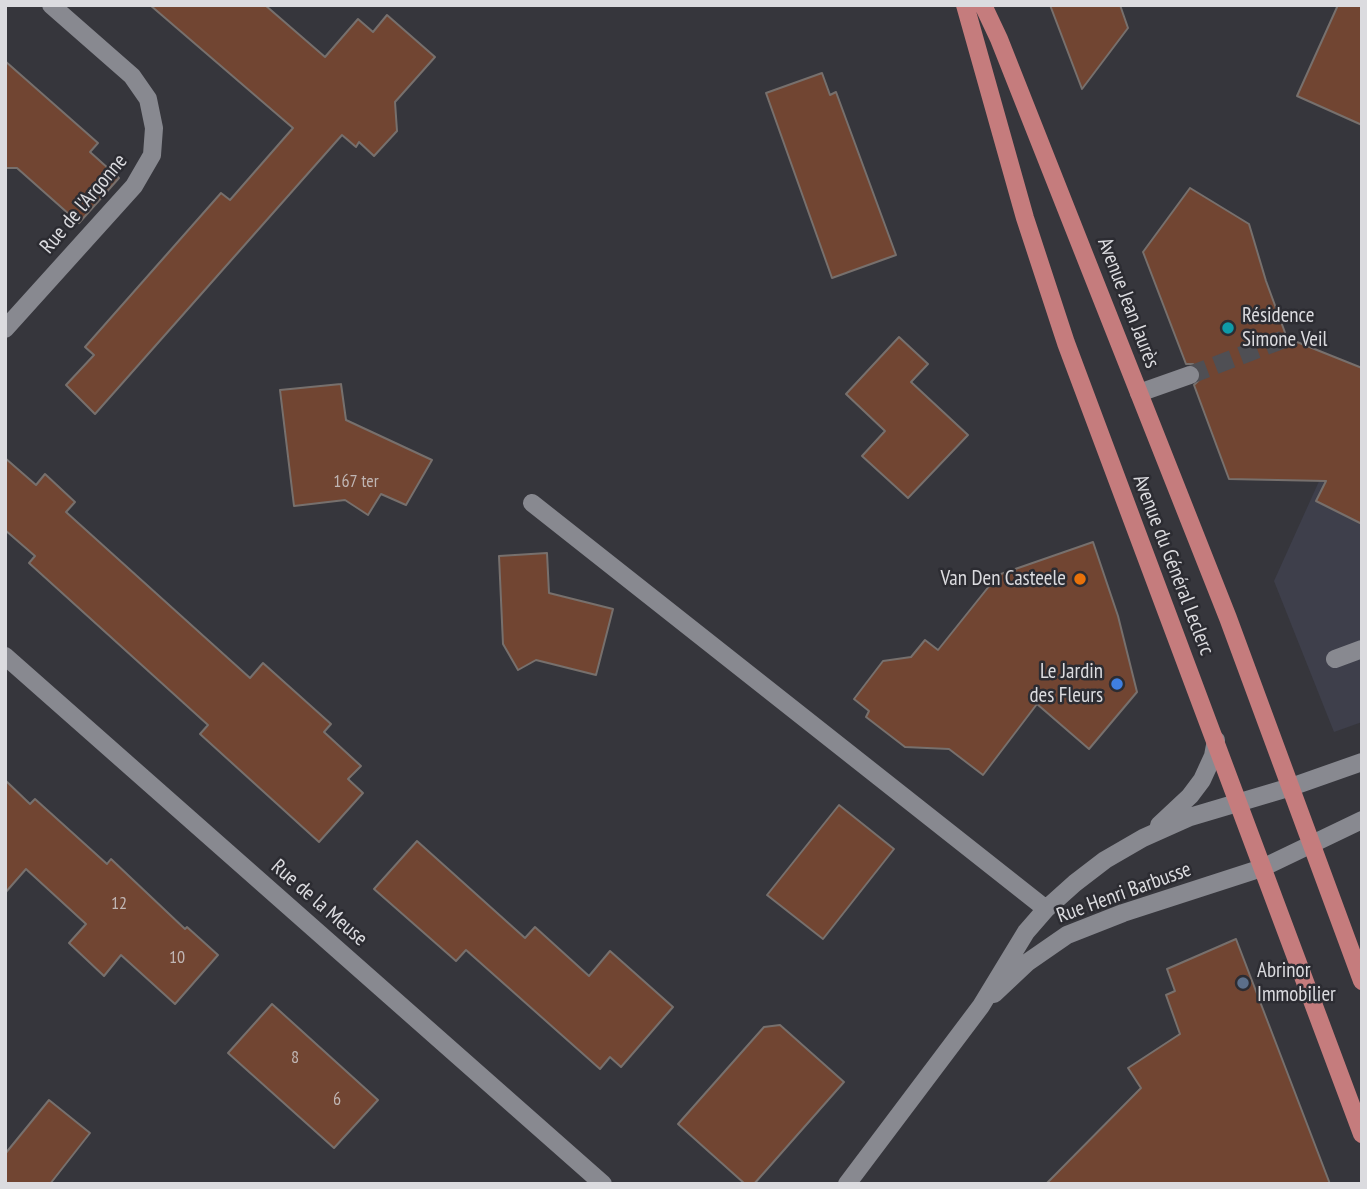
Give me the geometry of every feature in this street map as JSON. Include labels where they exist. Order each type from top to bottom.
[{"type":"main road","name":"Avenue du Général Leclerc","points":[[965,5],[1025,218],[1066,343],[1362,1134]]},
{"type":"main road","name":"Avenue Jean Jaurès","points":[[983,5],[999,39],[1228,618]]},
{"type":"main road","name":"Avenue du Général Leclerc","points":[[1228,618],[1362,981]]},
{"type":"street","name":"Rue de l'Argonne","points":[[5,329],[134,186],[152,155],[154,128],[148,99],[132,76],[51,5]]},
{"type":"street","points":[[1139,393],[1190,375]]},
{"type":"street","points":[[532,503],[1046,909]]},
{"type":"street","points":[[1335,659],[1362,649]]},
{"type":"street","name":"Rue de la Meuse","points":[[5,656],[603,1184]]},
{"type":"street","name":"Rue Henri Barbusse","points":[[1143,838],[1177,808],[1202,780],[1213,756],[1216,740]]},
{"type":"street","name":"Rue Henri Barbusse","points":[[847,1184],[981,1006],[1011,954],[1046,909],[1075,883],[1105,860],[1143,838],[1190,817],[1291,787],[1362,762]]},
{"type":"street","name":"Rue Henri Barbusse","points":[[981,1006],[1028,962],[1067,935],[1262,868],[1362,820]]},
{"type":"shaded area","points":[[1362,386],[1362,722],[1334,732],[1274,581]]},
{"type":"building","points":[[150,5],[265,5],[325,57],[358,19],[373,32],[387,15],[435,57],[395,102],[397,131],[374,156],[359,142],[356,147],[342,135],[95,414],[66,385],[94,355],[85,347],[221,193],[230,200],[293,128]]},
{"type":"building","points":[[1050,5],[1120,5],[1128,28],[1082,89]]},
{"type":"building","points":[[1338,5],[1362,5],[1362,125],[1297,96]]},
{"type":"building","points":[[5,61],[98,143],[90,152],[119,178],[79,223],[17,168],[5,168]]},
{"type":"building","points":[[822,73],[830,95],[836,92],[896,255],[832,278],[766,93]]},
{"type":"building","name":"Résidence Simone Veil","points":[[1190,188],[1249,224],[1287,338],[1362,368],[1362,524],[1316,501],[1326,481],[1229,479],[1194,385],[1201,378],[1200,371],[1193,364],[1186,364],[1143,252]]},
{"type":"building","points":[[899,337],[928,364],[911,382],[968,435],[908,498],[862,456],[885,431],[846,394]]},
{"type":"building","points":[[341,384],[346,420],[432,460],[406,505],[381,494],[368,515],[345,500],[294,506],[280,390]]},
{"type":"building","points":[[5,458],[36,485],[45,474],[75,502],[66,512],[250,678],[263,663],[331,724],[324,732],[361,766],[348,779],[363,793],[319,842],[200,734],[208,725],[29,563],[35,556],[5,530]]},
{"type":"building","points":[[1093,542],[1118,616],[1137,692],[1089,749],[1037,704],[983,775],[949,749],[905,747],[866,717],[869,711],[854,699],[883,661],[911,657],[925,640],[938,650],[998,575]]},
{"type":"building","points":[[547,553],[549,593],[613,609],[596,675],[536,660],[518,670],[503,644],[499,556]]},
{"type":"building","points":[[5,780],[30,804],[35,799],[107,864],[111,859],[185,929],[187,927],[218,955],[175,1004],[121,955],[104,976],[69,943],[86,924],[26,869],[5,893]]},
{"type":"building","points":[[839,805],[894,849],[823,939],[767,895]]},
{"type":"building","points":[[417,841],[525,938],[535,927],[589,976],[610,951],[673,1007],[621,1067],[610,1057],[600,1069],[466,950],[456,961],[374,889]]},
{"type":"building","points":[[1236,939],[1330,1184],[1046,1184],[1141,1088],[1128,1068],[1180,1034],[1166,995],[1175,991],[1167,969]]},
{"type":"building","points":[[272,1004],[378,1100],[334,1148],[228,1053]]},
{"type":"building","points":[[780,1025],[844,1082],[754,1184],[745,1184],[678,1124],[764,1027]]},
{"type":"building","points":[[49,1100],[90,1133],[50,1184],[5,1184],[5,1154]]},
{"type":"tunnel","points":[[1190,375],[1287,338]]},
{"type":"place","name":"Résidence Simone Veil","points":[[1228,328]]},
{"type":"place","name":"Van Den Casteele","points":[[1080,579]]},
{"type":"place","name":"Le Jardin des Fleurs","points":[[1117,684]]},
{"type":"place","name":"Abrinor Immobilier","points":[[1243,983]]}]
